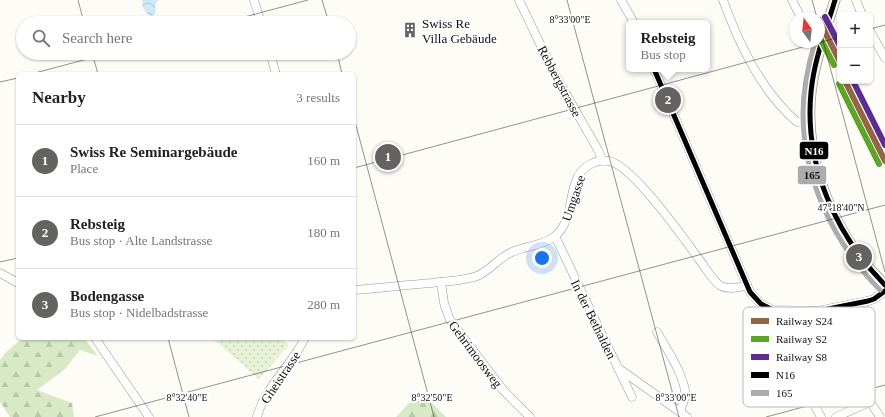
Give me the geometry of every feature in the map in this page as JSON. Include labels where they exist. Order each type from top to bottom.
[{"type":"main road","points":[[835,0],[817,60],[811,91],[810,123],[815,160],[820,181],[828,203],[843,233],[863,261],[885,285]]},
{"type":"street","points":[[254,0],[259,16]]},
{"type":"street","name":"Rebbergstrasse","points":[[519,0],[553,71],[603,161]]},
{"type":"street","points":[[621,0],[632,20]]},
{"type":"street","points":[[723,0],[742,48],[775,100],[788,115],[797,122],[810,123]]},
{"type":"street","points":[[792,0],[798,12]]},
{"type":"street","points":[[856,0],[861,12]]},
{"type":"street","points":[[873,36],[885,58]]},
{"type":"street","points":[[272,60],[275,72]]},
{"type":"street","points":[[655,72],[750,292],[766,307]]},
{"type":"street","points":[[603,161],[613,162],[636,181],[672,222],[718,285],[732,289],[747,285]]},
{"type":"street","name":"Umgasse","points":[[356,290],[469,278],[479,275],[505,255],[548,240],[562,229],[568,216],[578,177],[581,171],[589,165],[603,161]]},
{"type":"street","name":"In der Bethalden","points":[[555,236],[618,368],[687,417]]},
{"type":"street","points":[[0,273],[16,282]]},
{"type":"street","name":"Gehrimoosweg","points":[[441,282],[444,303],[450,320],[503,390],[530,417]]},
{"type":"street","points":[[842,307],[874,299],[885,290]]},
{"type":"street","points":[[657,332],[685,385],[685,396],[680,412]]},
{"type":"street","points":[[96,340],[149,417]]},
{"type":"street","name":"Gheistrasse","points":[[257,417],[265,397],[300,349],[304,340]]},
{"type":"street","points":[[618,368],[632,397]]},
{"type":"street","points":[[816,407],[821,417]]},
{"type":"street","points":[[836,417],[859,407]]},
{"type":"street","points":[[873,407],[879,415]]},
{"type":"green space","points":[[21,340],[86,340],[98,356],[80,350],[65,369],[37,390],[72,403],[74,417],[10,417],[0,402],[0,360],[6,352]]},
{"type":"green space","points":[[214,340],[283,340],[289,345],[259,379]]},
{"type":"green space","points":[[420,391],[446,417],[396,417]]},
{"type":"water","points":[[142,0],[158,0],[155,5],[156,10],[154,15],[150,16],[145,11]]},
{"type":"rail line","name":"S8","points":[[825,17],[837,40]]},
{"type":"rail line","name":"S24","points":[[825,32],[837,56]]},
{"type":"rail line","name":"S2","points":[[825,48],[834,65]]},
{"type":"rail line","name":"S2","points":[[839,84],[879,164]]},
{"type":"rail line","name":"S24","points":[[846,84],[885,161]]},
{"type":"rail line","name":"S8","points":[[854,84],[885,145]]},
{"type":"transit line","name":"N16","points":[[835,0],[821,45],[811,92],[810,119],[813,145],[818,171],[838,221],[851,243],[867,265],[885,285]]},
{"type":"transit line","name":"165","points":[[813,48],[806,77],[803,114],[804,139],[815,186],[835,231],[863,272],[880,290]]},
{"type":"transit line","name":"N16","points":[[655,72],[750,292],[761,304],[767,307]]},
{"type":"transit line","name":"N16","points":[[838,307],[874,299],[885,291]]},
{"type":"place","name":"Swiss Re Villa Gebäude","points":[[410,30]]},
{"type":"place","name":"Rebsteig","points":[[668,100]]},
{"type":"place","name":"Swiss Re Seminargebäude","points":[[388,157]]},
{"type":"place","name":"Bodengasse","points":[[859,257]]}]
